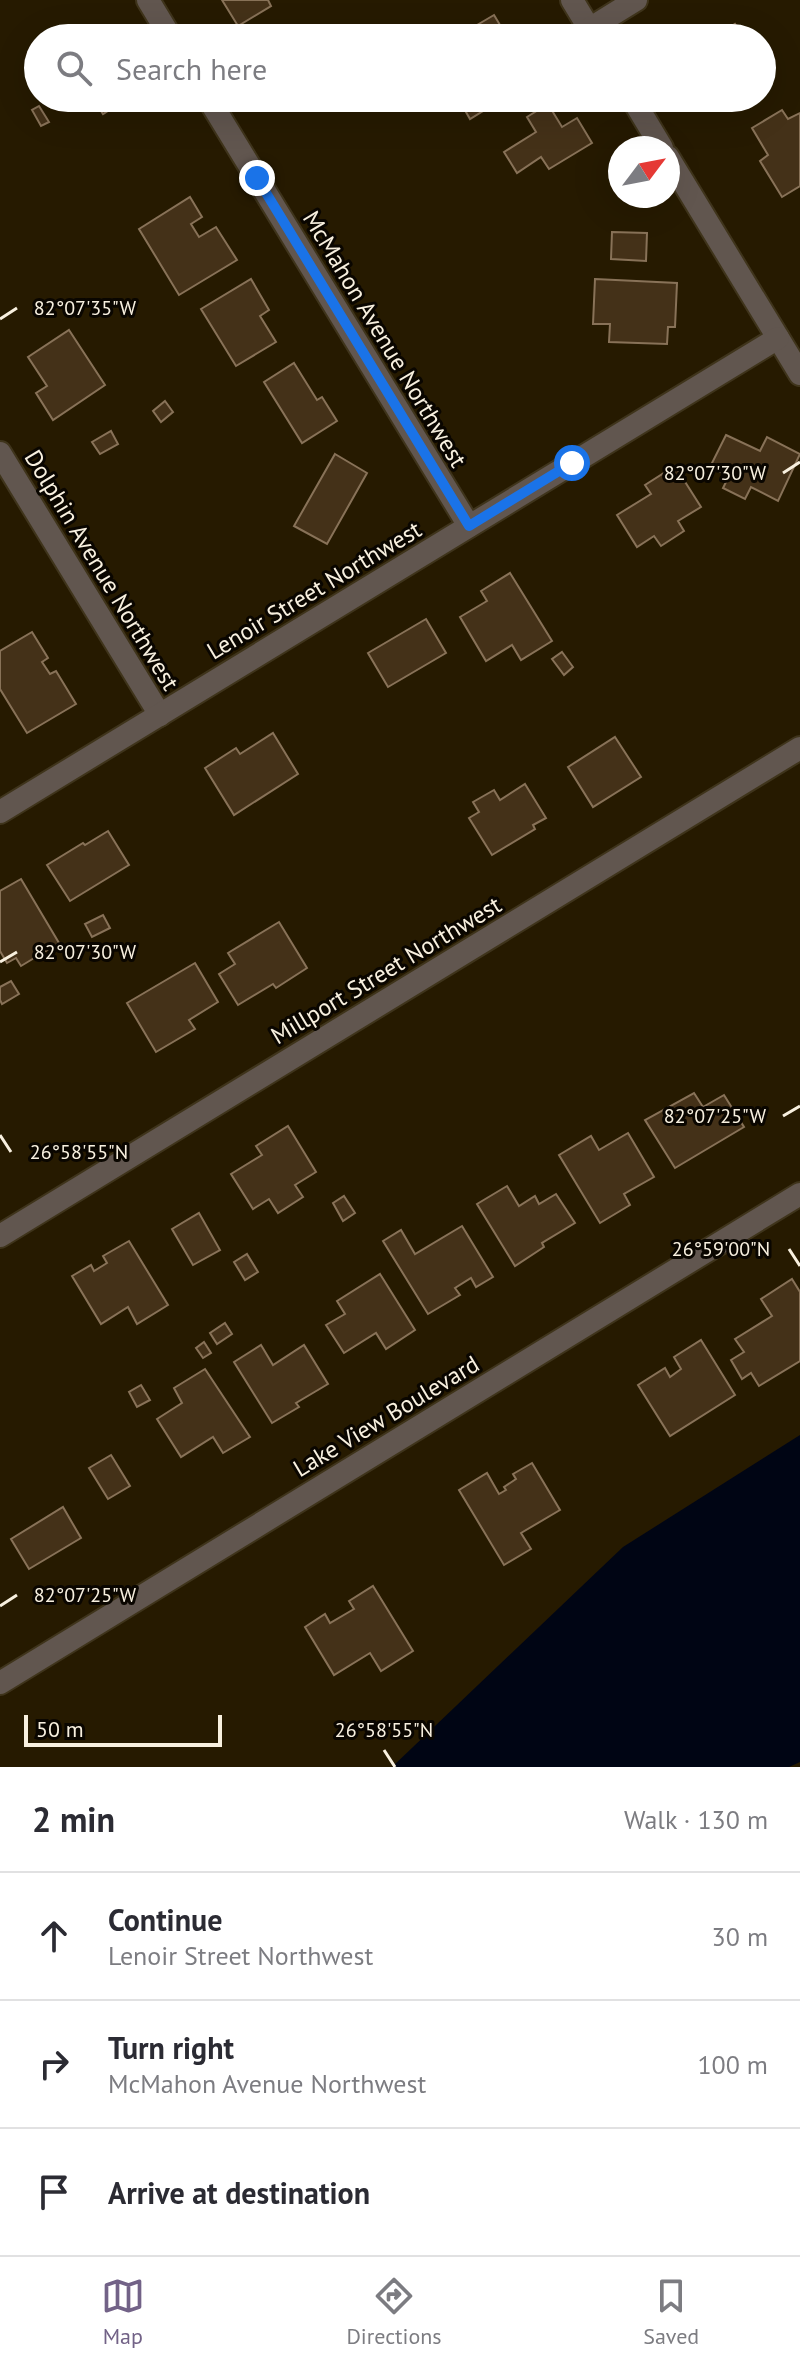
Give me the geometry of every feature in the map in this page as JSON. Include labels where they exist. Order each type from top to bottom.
[{"type":"street","points":[[148,0],[163,24]]},
{"type":"street","points":[[572,0],[587,24]]},
{"type":"street","points":[[604,24],[636,0]]},
{"type":"street","name":"McMahon Avenue Northwest","points":[[217,112],[469,526]]},
{"type":"street","points":[[640,112],[655,136]]},
{"type":"street","points":[[680,177],[800,374]]},
{"type":"street","name":"Lenoir Street Northwest","points":[[0,812],[778,338]]},
{"type":"street","name":"Dolphin Avenue Northwest","points":[[0,453],[160,715]]},
{"type":"street","name":"Millport Street Northwest","points":[[0,1236],[800,748]]},
{"type":"street","name":"Lake View Boulevard","points":[[0,1683],[800,1194]]},
{"type":"shaded area","points":[[800,1435],[800,1762],[789,1767],[392,1767],[623,1547]]},
{"type":"building","points":[[222,0],[268,0],[271,6],[237,24]]},
{"type":"building","points":[[494,15],[499,24],[479,24]]},
{"type":"building","points":[[782,110],[788,119],[800,113],[800,186],[782,197],[760,161],[768,155],[752,128]]},
{"type":"building","points":[[33,112],[43,112],[49,122],[41,126]]},
{"type":"building","points":[[466,112],[481,112],[470,119]]},
{"type":"building","points":[[535,112],[553,112],[562,127],[577,118],[592,143],[549,169],[541,157],[517,173],[504,152],[536,132],[527,117]]},
{"type":"building","points":[[190,197],[202,217],[191,224],[199,237],[216,227],[237,260],[179,295],[139,229]]},
{"type":"building","points":[[612,232],[647,233],[646,261],[611,259]]},
{"type":"building","points":[[251,279],[269,310],[260,316],[276,342],[236,366],[201,309]]},
{"type":"building","points":[[595,279],[677,283],[675,327],[668,327],[667,344],[609,342],[610,324],[593,324]]},
{"type":"building","points":[[69,330],[105,385],[53,420],[36,393],[47,386],[28,357]]},
{"type":"building","points":[[294,363],[317,400],[322,397],[337,421],[302,443],[264,382]]},
{"type":"building","points":[[165,401],[173,412],[161,422],[153,411]]},
{"type":"building","points":[[111,431],[118,444],[100,454],[92,442]]},
{"type":"building","points":[[726,435],[760,451],[767,437],[800,454],[778,501],[751,487],[745,499],[723,488],[729,476],[710,467]]},
{"type":"building","points":[[335,454],[367,473],[327,544],[294,526]]},
{"type":"building","points":[[675,466],[701,507],[678,521],[684,531],[661,546],[654,536],[637,547],[617,515],[651,494],[645,485]]},
{"type":"building","points":[[510,573],[552,641],[521,660],[512,645],[486,661],[460,617],[487,601],[481,591]]},
{"type":"building","points":[[426,619],[446,653],[388,687],[368,653]]},
{"type":"building","points":[[32,632],[48,658],[42,662],[50,674],[56,671],[76,704],[27,733],[0,689],[0,651]]},
{"type":"building","points":[[562,652],[573,667],[564,675],[552,659]]},
{"type":"building","points":[[273,733],[298,774],[234,815],[205,768],[236,748],[240,754]]},
{"type":"building","points":[[615,737],[641,777],[593,807],[568,767]]},
{"type":"building","points":[[525,784],[546,818],[533,825],[535,829],[492,855],[469,818],[479,812],[473,802],[494,790],[500,800]]},
{"type":"building","points":[[108,831],[129,865],[70,901],[47,865]]},
{"type":"building","points":[[21,879],[59,943],[21,966],[16,958],[7,963],[0,951],[0,891]]},
{"type":"building","points":[[103,915],[110,928],[92,937],[85,924]]},
{"type":"building","points":[[279,922],[307,968],[276,988],[273,984],[238,1005],[219,974],[235,964],[228,953]]},
{"type":"building","points":[[195,963],[218,1002],[189,1020],[195,1029],[156,1052],[127,1003]]},
{"type":"building","points":[[11,981],[19,994],[2,1004],[0,987]]},
{"type":"building","points":[[694,1093],[703,1107],[724,1095],[744,1127],[675,1168],[645,1120]]},
{"type":"building","points":[[288,1126],[316,1172],[295,1185],[303,1197],[278,1213],[269,1199],[253,1209],[231,1174],[262,1155],[256,1146]]},
{"type":"building","points":[[628,1133],[654,1177],[624,1194],[630,1205],[600,1223],[559,1155],[591,1136],[599,1150]]},
{"type":"building","points":[[507,1186],[519,1206],[535,1196],[539,1204],[556,1194],[575,1223],[542,1243],[544,1247],[515,1266],[477,1204]]},
{"type":"building","points":[[344,1196],[355,1213],[343,1221],[333,1203]]},
{"type":"building","points":[[199,1213],[220,1250],[193,1265],[172,1229]]},
{"type":"building","points":[[462,1226],[493,1277],[476,1287],[471,1278],[455,1288],[460,1295],[428,1314],[383,1241],[401,1230],[415,1254]]},
{"type":"building","points":[[129,1241],[168,1305],[137,1324],[128,1307],[101,1324],[72,1276],[91,1265],[94,1271],[107,1263],[103,1256]]},
{"type":"building","points":[[247,1254],[258,1272],[245,1280],[234,1262]]},
{"type":"building","points":[[380,1274],[415,1330],[386,1349],[376,1333],[344,1353],[326,1325],[345,1314],[337,1301]]},
{"type":"building","points":[[792,1279],[800,1292],[800,1361],[759,1386],[751,1373],[742,1379],[731,1360],[744,1352],[735,1339],[772,1316],[761,1299]]},
{"type":"building","points":[[225,1323],[232,1334],[217,1344],[210,1333]]},
{"type":"building","points":[[701,1340],[735,1395],[670,1436],[638,1385],[665,1368],[670,1377],[681,1369],[674,1357]]},
{"type":"building","points":[[204,1342],[211,1353],[203,1358],[196,1348]]},
{"type":"building","points":[[261,1345],[273,1365],[304,1345],[328,1384],[296,1403],[299,1407],[272,1423],[234,1362]]},
{"type":"building","points":[[205,1369],[250,1437],[223,1453],[213,1437],[181,1457],[157,1419],[182,1403],[174,1388]]},
{"type":"building","points":[[141,1385],[150,1400],[137,1407],[129,1392]]},
{"type":"building","points":[[111,1455],[130,1486],[108,1499],[89,1468]]},
{"type":"building","points":[[532,1463],[560,1510],[521,1533],[531,1549],[504,1565],[459,1490],[487,1473],[499,1494],[516,1479],[513,1474]]},
{"type":"building","points":[[63,1507],[81,1538],[29,1569],[11,1539]]},
{"type":"building","points":[[373,1586],[413,1651],[381,1671],[370,1653],[334,1675],[305,1627],[325,1614],[330,1623],[354,1609],[349,1601]]},
{"type":"route","points":[[257,178],[469,526],[572,463]]}]
